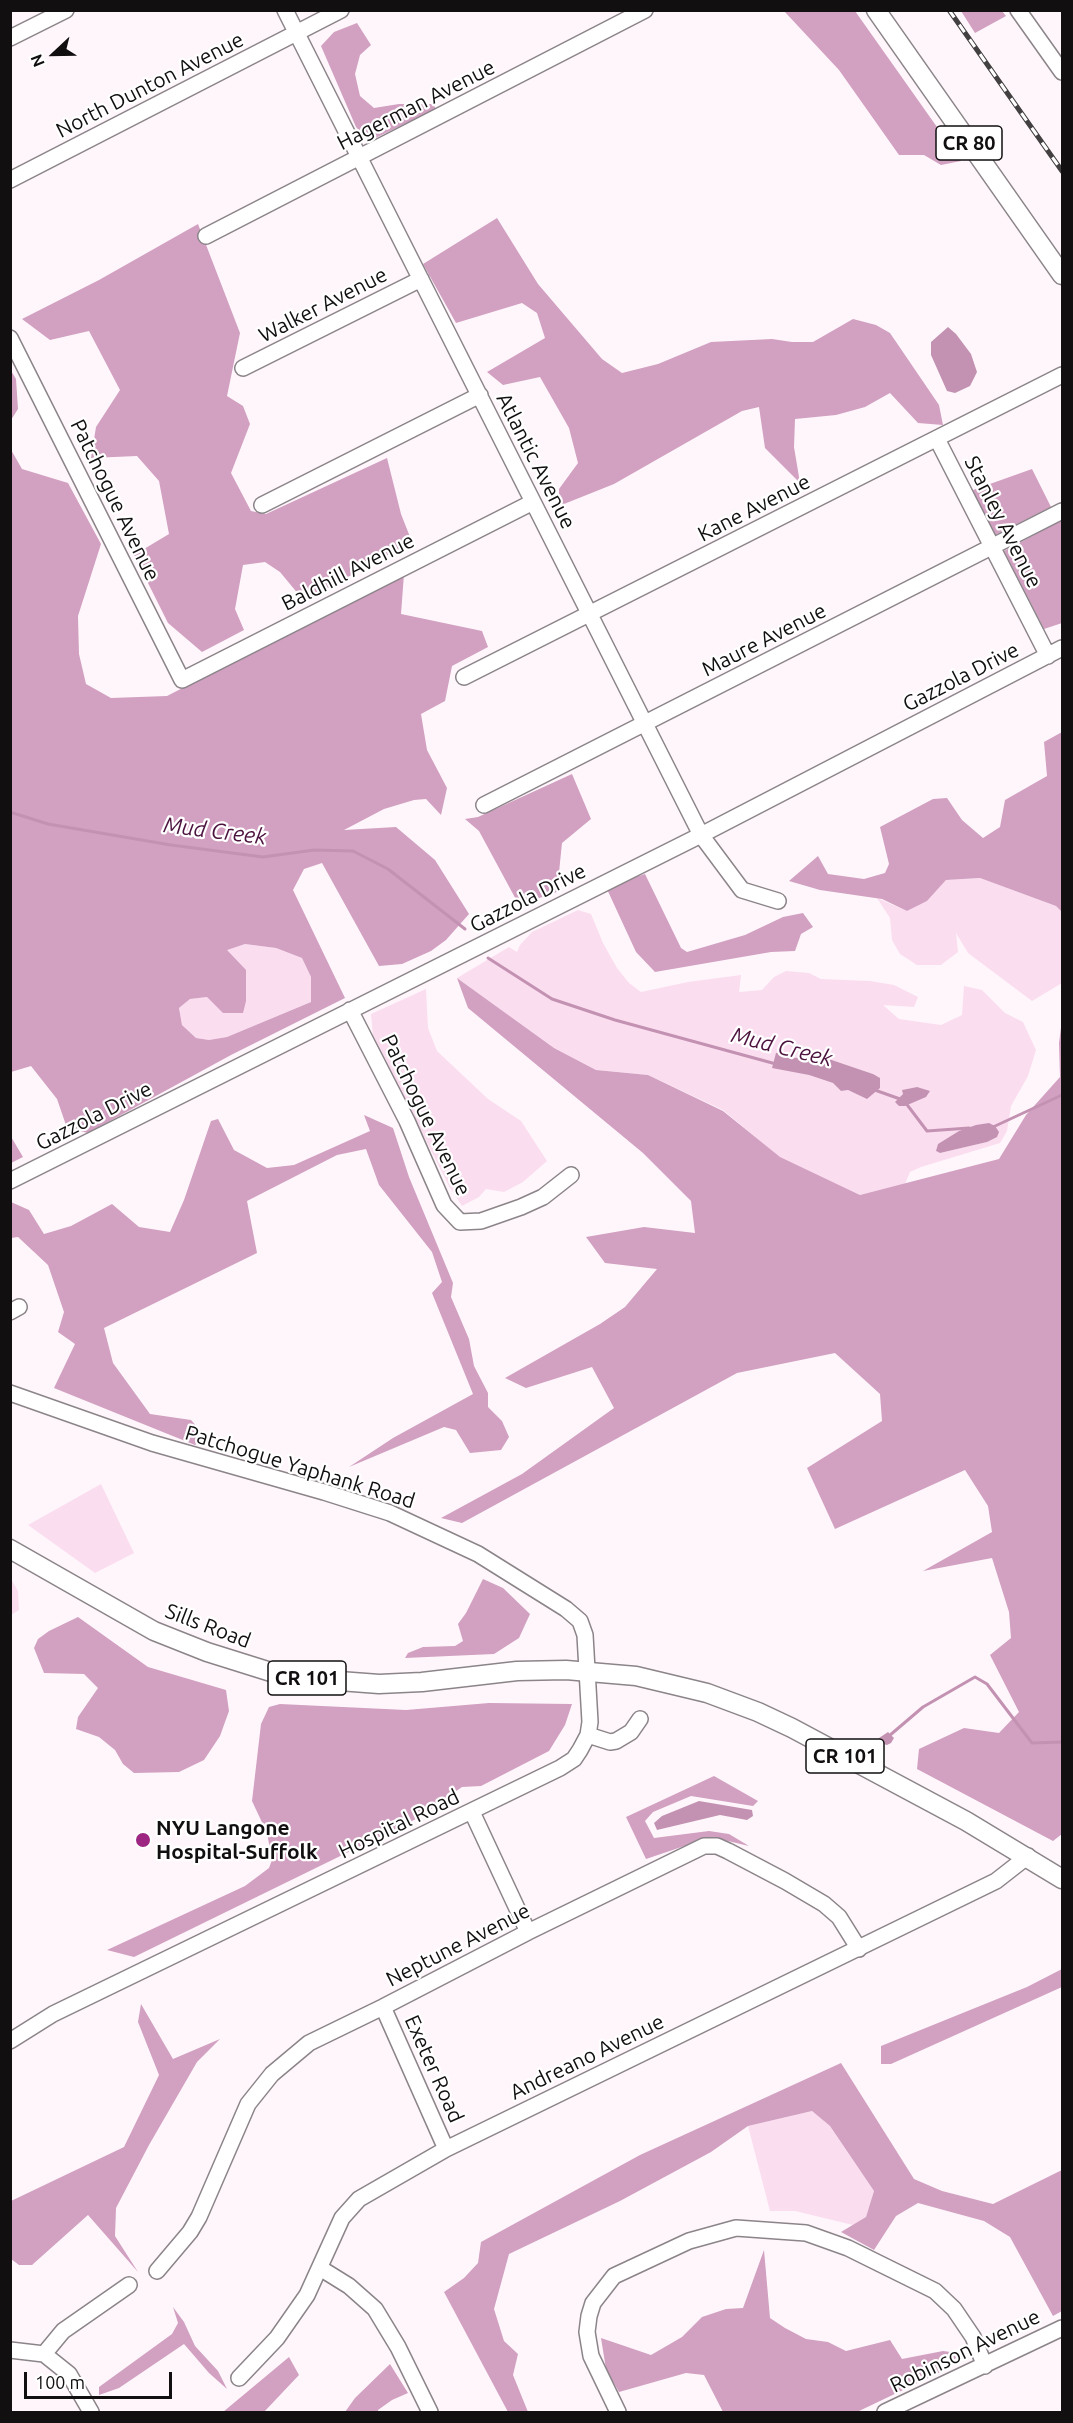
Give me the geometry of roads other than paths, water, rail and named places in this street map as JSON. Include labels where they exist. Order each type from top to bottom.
[{"type":"main road","name":"CR 80","points":[[876,10],[1062,275]]},
{"type":"main road","name":"Sills Road","points":[[10,1549],[154,1631],[207,1652],[274,1673],[379,1684],[422,1682],[517,1671],[587,1671]]},
{"type":"main road","name":"CR 101","points":[[587,1671],[657,1680],[714,1695],[758,1712],[903,1786],[1028,1856],[1062,1879]]},
{"type":"street","points":[[10,38],[66,10]]},
{"type":"street","name":"Atlantic Avenue","points":[[285,10],[701,835],[742,890],[778,901]]},
{"type":"street","name":"North Dunton Avenue","points":[[10,180],[341,10]]},
{"type":"street","name":"Hagerman Avenue","points":[[206,236],[645,10]]},
{"type":"street","points":[[1018,10],[1062,72]]},
{"type":"street","name":"Walker Avenue","points":[[243,368],[421,279]]},
{"type":"street","name":"Patchogue Avenue","points":[[10,338],[182,680]]},
{"type":"street","name":"Kane Avenue","points":[[464,677],[1062,375]]},
{"type":"street","points":[[262,505],[480,395]]},
{"type":"street","name":"Stanley Avenue","points":[[937,439],[990,547],[1048,656]]},
{"type":"street","name":"Baldhill Avenue","points":[[182,680],[533,502]]},
{"type":"street","name":"Maure Avenue","points":[[484,805],[1062,511]]},
{"type":"street","name":"Gazzola Drive","points":[[10,1181],[701,835],[1062,648]]},
{"type":"street","name":"Patchogue Avenue","points":[[350,1010],[407,1121],[444,1204],[460,1222],[481,1221],[521,1207],[543,1197],[571,1175]]},
{"type":"street","name":"Patchogue Yaphank Road","points":[[10,1393],[152,1443],[324,1492],[390,1513],[423,1527],[478,1554],[573,1613],[580,1621],[585,1635],[587,1671]]},
{"type":"street","points":[[587,1671],[590,1722],[588,1735],[610,1742],[616,1741],[631,1732],[640,1719]]},
{"type":"street","name":"Hospital Road","points":[[10,2041],[53,2014],[568,1764],[580,1750],[588,1735]]},
{"type":"street","points":[[472,1812],[528,1932]]},
{"type":"street","name":"Neptune Avenue","points":[[157,2271],[190,2232],[199,2217],[248,2104],[272,2074],[309,2043],[704,1846],[717,1846],[824,1904],[840,1917],[859,1949]]},
{"type":"street","name":"Andreano Avenue","points":[[239,2378],[277,2338],[307,2295],[342,2218],[359,2199],[446,2149],[996,1881],[1028,1856]]},
{"type":"street","name":"Exeter Road","points":[[383,2007],[446,2149]]},
{"type":"street","name":"Hospital Road","points":[[10,2028],[53,2014]]},
{"type":"street","points":[[618,2412],[591,2356],[587,2332],[593,2302],[614,2276],[689,2241],[736,2228],[806,2233],[848,2248],[935,2290],[954,2309],[973,2337],[985,2366]]},
{"type":"street","points":[[320,2268],[349,2286],[375,2309],[394,2338],[430,2412]]},
{"type":"street","points":[[44,2354],[63,2331],[129,2285]]},
{"type":"street","name":"Robinson Avenue","points":[[885,2412],[1062,2328]]},
{"type":"street","points":[[10,2350],[44,2354],[69,2374],[91,2412]]},
{"type":"waterway","name":"Mud Creek","points":[[10,812],[48,824],[171,845],[263,857],[314,850],[353,851],[388,869],[465,929]]},
{"type":"waterway","name":"Mud Creek","points":[[488,958],[552,999],[615,1020],[776,1064]]},
{"type":"waterway","name":"Mud Creek","points":[[872,1089],[900,1099]]},
{"type":"waterway","name":"Mud Creek","points":[[993,1127],[1062,1095]]},
{"type":"waterway","name":"Mud Creek","points":[[905,1102],[927,1131],[969,1128]]},
{"type":"waterway","points":[[889,1736],[923,1707],[975,1677],[987,1684],[1032,1743],[1062,1742]]},
{"type":"railway","points":[[949,10],[1062,171]]},
{"type":"place","name":"NYU Langone Hospital-Suffolk","points":[[143,1840]]}]
